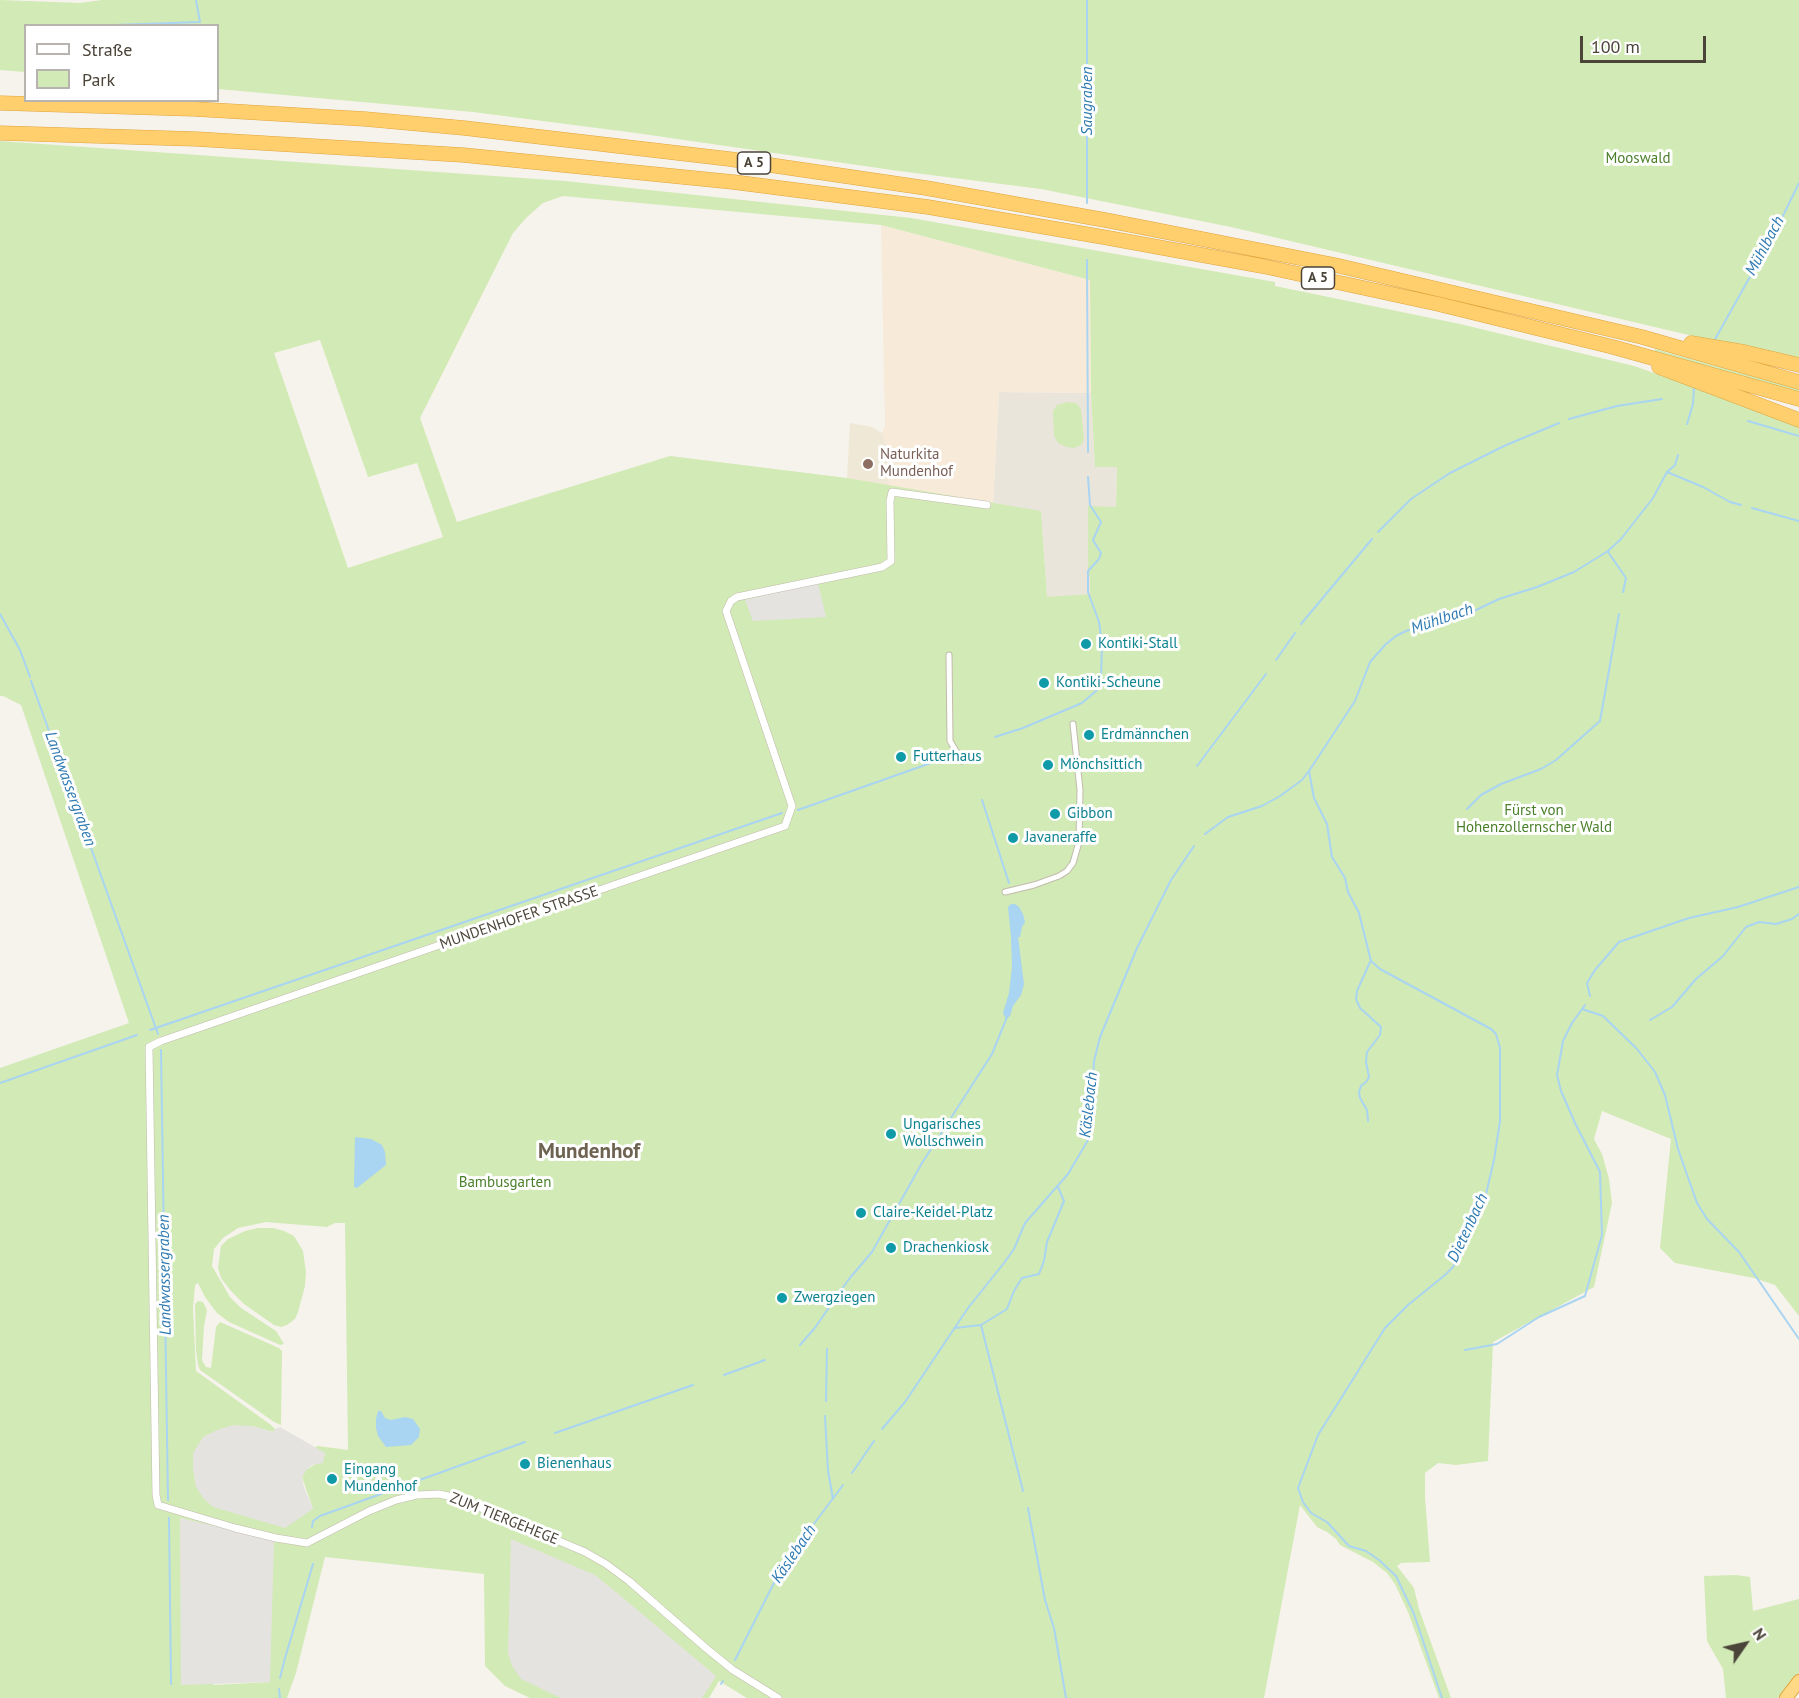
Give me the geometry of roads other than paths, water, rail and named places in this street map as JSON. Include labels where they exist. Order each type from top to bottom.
[{"type":"highway","name":"A 5","points":[[0,103],[194,109],[366,119],[563,138],[926,188],[1106,220],[1346,267],[1641,338],[1799,381]]},
{"type":"highway","name":"A 5","points":[[0,133],[196,139],[452,154],[733,182],[928,207],[1262,266],[1438,304],[1613,347],[1799,399]]},
{"type":"highway","points":[[1641,338],[1734,350],[1799,365]]},
{"type":"highway","points":[[1613,347],[1680,376],[1799,420]]},
{"type":"highway","points":[[1786,1698],[1799,1681]]},
{"type":"highway","points":[[1791,1698],[1799,1694]]},
{"type":"street","name":"MUNDENHOFER STRASSE","points":[[158,1505],[149,1047],[785,826],[792,807],[726,611],[731,601],[737,597],[882,567],[891,561],[890,501],[892,492],[987,505]]},
{"type":"street","points":[[949,655],[950,741],[962,761]]},
{"type":"street","points":[[1005,892],[1059,876],[1073,863],[1079,842],[1080,790],[1073,724]]},
{"type":"street","name":"ZUM TIERGEHEGE","points":[[158,1505],[235,1528],[298,1543],[308,1543],[369,1511],[396,1500],[417,1495],[439,1494],[456,1498],[585,1552],[606,1564],[629,1581],[706,1649],[733,1670],[778,1698]]},
{"type":"water","points":[[1011,904],[1019,907],[1025,922],[1020,937],[1018,937],[1024,984],[1021,995],[1013,1006],[1010,1016],[1006,1019],[1003,1013],[1009,993],[1012,967],[1008,907]]},
{"type":"water","points":[[355,1137],[371,1139],[382,1145],[386,1165],[357,1188],[354,1187]]},
{"type":"water","points":[[378,1411],[391,1420],[405,1417],[413,1419],[420,1429],[419,1437],[411,1445],[386,1447],[378,1436],[376,1428]]},
{"type":"waterway","points":[[142,24],[200,22],[196,0]]},
{"type":"waterway","name":"Saugraben","points":[[1087,0],[1087,203]]},
{"type":"waterway","name":"Mühlbach","points":[[1714,341],[1774,234],[1799,183]]},
{"type":"waterway","name":"Saugraben","points":[[1087,260],[1088,452]]},
{"type":"waterway","name":"Mühlbach","points":[[1687,424],[1693,404],[1694,388]]},
{"type":"waterway","points":[[1569,419],[1617,406],[1662,399]]},
{"type":"waterway","points":[[1748,421],[1799,436]]},
{"type":"waterway","points":[[1378,532],[1411,499],[1450,473],[1504,446],[1559,423]]},
{"type":"waterway","name":"Mühlbach","points":[[1205,834],[1228,817],[1262,806],[1302,780],[1355,701],[1370,662],[1386,644],[1406,631],[1474,611],[1499,599],[1574,572],[1608,551],[1621,539],[1653,498],[1667,472],[1675,465],[1678,455]]},
{"type":"waterway","points":[[1667,472],[1741,505]]},
{"type":"waterway","points":[[995,737],[1023,728],[1082,703],[1096,691],[1101,680],[1102,644],[1099,622],[1088,592],[1088,571],[1099,559],[1101,553],[1093,540],[1101,522],[1090,505],[1088,477]]},
{"type":"waterway","points":[[1752,508],[1799,521]]},
{"type":"waterway","points":[[1301,624],[1372,539]]},
{"type":"waterway","points":[[1608,552],[1626,578],[1623,592]]},
{"type":"waterway","name":"Landwassergraben","points":[[0,614],[20,650],[30,677]]},
{"type":"waterway","points":[[1467,809],[1481,795],[1501,784],[1541,769],[1556,760],[1600,721],[1619,614]]},
{"type":"waterway","points":[[1276,660],[1295,633]]},
{"type":"waterway","points":[[1197,766],[1266,674]]},
{"type":"waterway","name":"Landwassergraben","points":[[31,681],[158,1034]]},
{"type":"waterway","points":[[798,810],[945,758]]},
{"type":"waterway","name":"Dietenbach","points":[[1309,771],[1314,798],[1327,824],[1332,857],[1345,878],[1348,892],[1359,913],[1371,961],[1380,969],[1491,1029],[1496,1034],[1500,1048],[1500,1121],[1494,1160],[1486,1194],[1467,1240],[1453,1267],[1385,1328],[1318,1435],[1298,1488],[1303,1502],[1311,1513],[1327,1522],[1349,1546],[1366,1551],[1396,1576],[1414,1614],[1442,1698]]},
{"type":"waterway","points":[[982,800],[1009,883]]},
{"type":"waterway","points":[[150,1030],[782,813]]},
{"type":"waterway","name":"Käslebach","points":[[882,1429],[905,1402],[968,1308],[1014,1249],[1025,1223],[1068,1174],[1088,1140],[1091,1127],[1094,1061],[1100,1037],[1137,948],[1171,880],[1194,846]]},
{"type":"waterway","points":[[1590,996],[1587,983],[1619,942],[1689,918],[1738,907],[1799,887]]},
{"type":"waterway","points":[[1650,1020],[1672,1007],[1696,979],[1723,956],[1746,927],[1759,922],[1776,924],[1799,914]]},
{"type":"waterway","points":[[1368,1121],[1367,1110],[1359,1092],[1369,1077],[1367,1052],[1380,1035],[1381,1027],[1360,1008],[1356,999],[1357,991],[1370,962]]},
{"type":"waterway","points":[[1465,1350],[1497,1344],[1539,1317],[1585,1296],[1602,1235],[1600,1172],[1575,1123],[1561,1091],[1557,1075],[1563,1041],[1585,1005]]},
{"type":"waterway","points":[[1582,1009],[1603,1016],[1637,1049],[1655,1072],[1665,1095],[1678,1149],[1697,1203],[1707,1219],[1739,1252],[1799,1339]]},
{"type":"waterway","points":[[800,1345],[872,1252],[922,1163],[992,1054],[1007,1017]]},
{"type":"waterway","points":[[0,1083],[137,1035]]},
{"type":"waterway","name":"Landwassergraben","points":[[161,1050],[168,1500]]},
{"type":"waterway","name":"Mühlbach","points":[[955,1328],[981,1325],[1007,1309],[1022,1278],[1039,1274],[1047,1242],[1064,1201],[1058,1187]]},
{"type":"waterway","points":[[981,1325],[1023,1491]]},
{"type":"waterway","points":[[826,1401],[827,1349]]},
{"type":"waterway","points":[[724,1375],[765,1360]]},
{"type":"waterway","points":[[555,1433],[693,1385]]},
{"type":"waterway","points":[[825,1416],[828,1471],[833,1499]]},
{"type":"waterway","name":"Käslebach","points":[[852,1473],[874,1441]]},
{"type":"waterway","points":[[312,1527],[313,1521],[320,1516],[525,1442]]},
{"type":"waterway","name":"Käslebach","points":[[735,1660],[783,1565],[843,1485]]},
{"type":"waterway","points":[[1028,1508],[1045,1600],[1054,1628],[1066,1698]]},
{"type":"waterway","name":"Landwassergraben","points":[[169,1518],[171,1684]]},
{"type":"waterway","points":[[280,1678],[313,1564]]},
{"type":"waterway","points":[[279,1689],[280,1698]]},
{"type":"place","name":"Naturkita Mundenhof","points":[[868,464]]},
{"type":"place","name":"Kontiki-Stall","points":[[1086,644]]},
{"type":"place","name":"Kontiki-Scheune","points":[[1044,683]]},
{"type":"place","name":"Erdmännchen","points":[[1089,735]]},
{"type":"place","name":"Futterhaus","points":[[901,757]]},
{"type":"place","name":"Mönchsittich","points":[[1048,765]]},
{"type":"place","name":"Gibbon","points":[[1055,814]]},
{"type":"place","name":"Javaneraffe","points":[[1013,838]]},
{"type":"place","name":"Ungarisches Wollschwein","points":[[891,1134]]},
{"type":"place","name":"Claire-Keidel-Platz","points":[[861,1213]]},
{"type":"place","name":"Drachenkiosk","points":[[891,1248]]},
{"type":"place","name":"Zwergziegen","points":[[782,1298]]},
{"type":"place","name":"Bienenhaus","points":[[525,1464]]},
{"type":"place","name":"Eingang Mundenhof","points":[[332,1479]]},
{"type":"district","name":"Mundenhof","points":[[589,1152]]},
{"type":"park label","name":"Mooswald","points":[[1638,159]]},
{"type":"park label","name":"Fürst von Hohenzollernscher Wald","points":[[1534,820]]},
{"type":"park label","name":"Bambusgarten","points":[[505,1183]]}]
